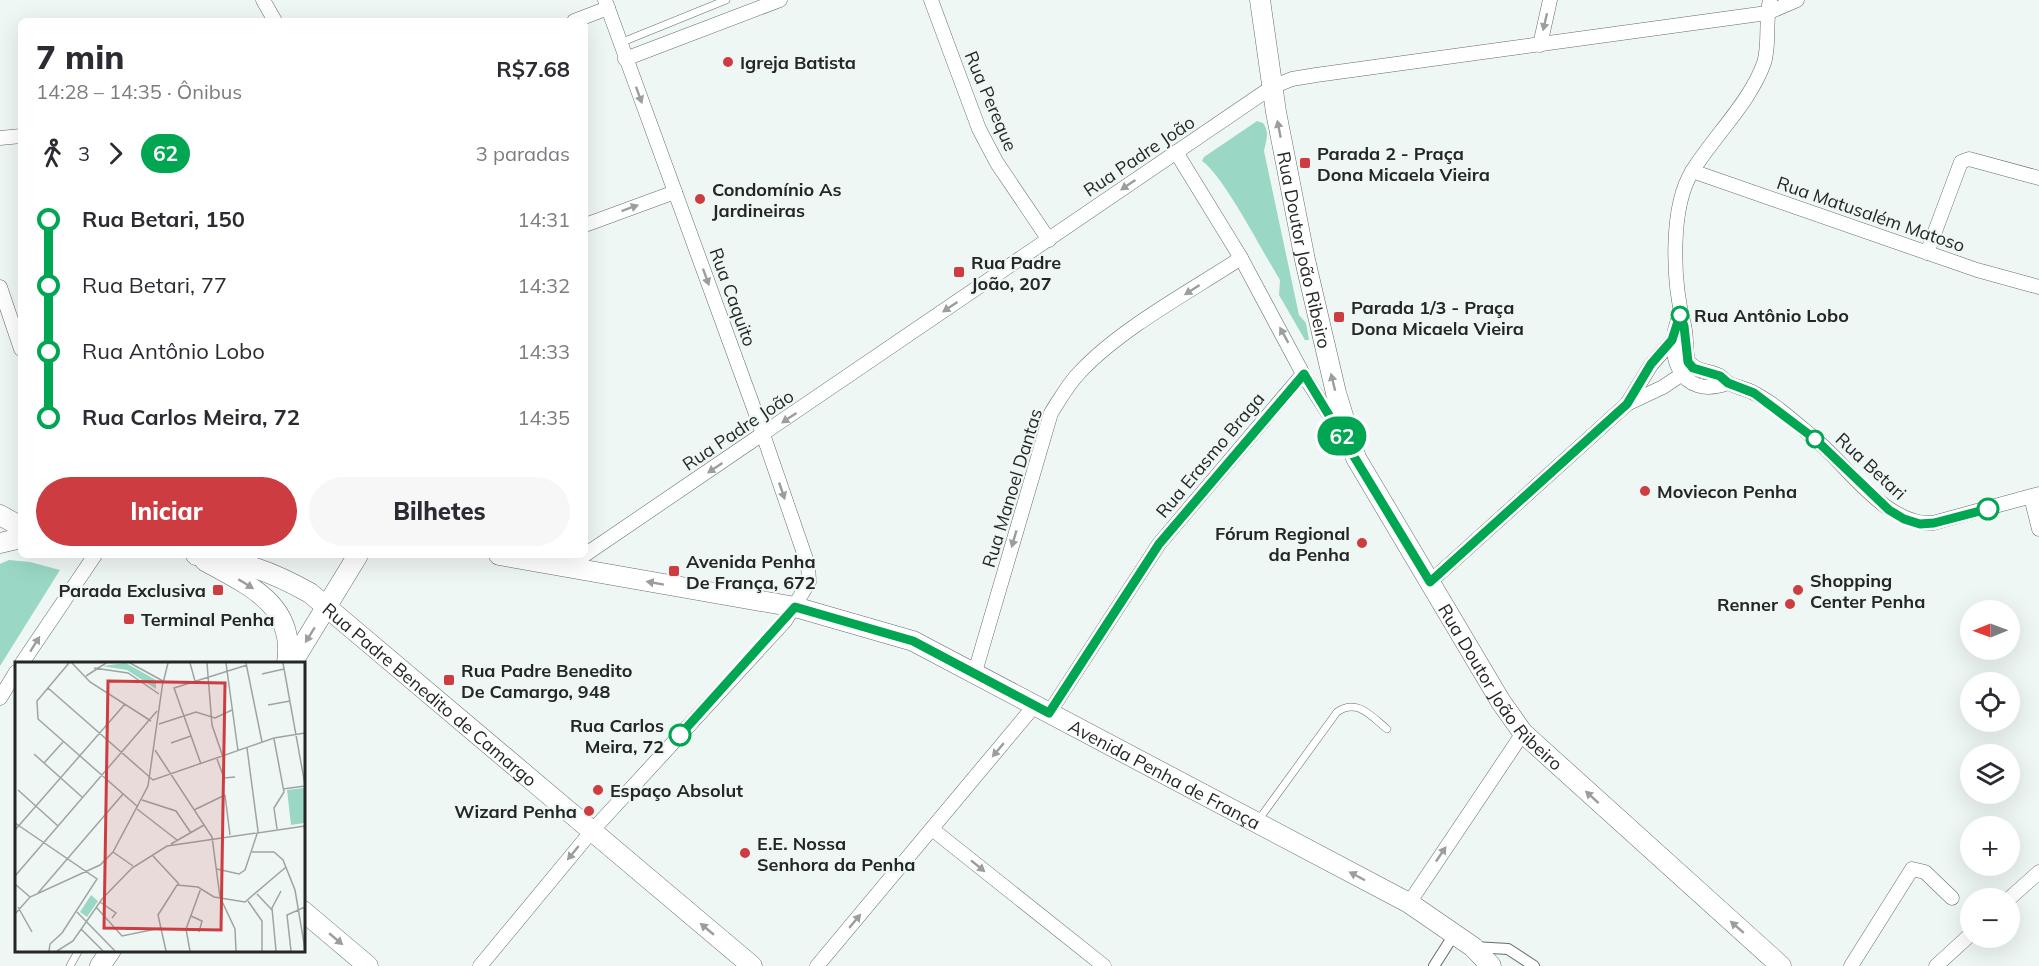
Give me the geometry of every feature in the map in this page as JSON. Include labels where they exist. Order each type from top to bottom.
[{"type":"main road","name":"Rua Doutor João Ribeiro","points":[[1260,0],[1272,87],[1318,320],[1356,458],[1501,702],[1523,733],[1781,966]]},
{"type":"main road","points":[[0,513],[18,512]]},
{"type":"main road","points":[[0,513],[18,525]]},
{"type":"main road","points":[[0,543],[18,539]]},
{"type":"main road","points":[[201,558],[266,598],[279,614],[285,628],[290,648],[290,662]]},
{"type":"main road","name":"Rua Padre Benedito de Camargo","points":[[216,558],[237,561],[273,573],[327,606],[591,832],[753,966]]},
{"type":"main road","points":[[291,662],[356,558]]},
{"type":"main road","name":"Avenida Penha de França","points":[[516,558],[795,607],[913,641],[1409,903],[1455,933],[1473,947],[1491,966]]},
{"type":"main road","points":[[304,912],[368,966]]},
{"type":"main road","points":[[100,966],[110,951]]},
{"type":"street","points":[[263,0],[273,18]]},
{"type":"street","points":[[626,59],[780,0]]},
{"type":"street","name":"Rua Pereque","points":[[932,0],[980,129],[998,163],[1049,240]]},
{"type":"street","points":[[1539,45],[1550,0]]},
{"type":"street","name":"Rua Padre João","points":[[588,553],[1272,87],[1292,79],[1316,75],[1539,45],[1797,0]]},
{"type":"street","points":[[580,18],[606,4]]},
{"type":"street","name":"Rua Caquito","points":[[480,966],[591,832],[795,607],[810,582],[808,565],[764,435],[606,4]]},
{"type":"street","points":[[1430,582],[1627,404],[1663,387],[1681,375],[1673,356],[1672,340],[1680,315],[1677,220],[1682,192],[1692,171],[1755,82],[1764,62],[1768,6]]},
{"type":"street","points":[[0,138],[18,136]]},
{"type":"street","points":[[1176,152],[1241,258],[1304,374],[1356,458]]},
{"type":"street","points":[[1927,253],[1961,162],[1969,159],[2039,178]]},
{"type":"street","name":"Rua Matusalém Matoso","points":[[1692,171],[1927,253],[2039,287]]},
{"type":"street","points":[[588,224],[675,192]]},
{"type":"street","name":"Rua Manoel Dantas","points":[[975,672],[1051,413],[1064,392],[1079,372],[1107,347],[1241,258]]},
{"type":"street","points":[[0,287],[18,340]]},
{"type":"street","name":"Rua Betari","points":[[1680,315],[1684,326],[1688,362],[1693,368],[1720,376],[1728,383],[1754,393],[1806,432],[1889,510],[1904,519],[1920,524],[1934,523],[2035,495]]},
{"type":"street","points":[[1627,404],[1651,364],[1672,340]]},
{"type":"street","name":"Rua Erasmo Braga","points":[[817,966],[932,829],[1042,709],[1159,544],[1304,374]]},
{"type":"street","name":"Rua Betari","points":[[1681,375],[1696,383],[1715,388],[1728,383]]},
{"type":"street","points":[[2035,495],[2039,529]]},
{"type":"street","points":[[23,662],[93,558]]},
{"type":"street","name":"Rua Padre João","points":[[567,567],[580,558]]},
{"type":"street","points":[[0,698],[15,674]]},
{"type":"street","points":[[1409,903],[1523,733]]},
{"type":"street","points":[[932,829],[1104,966]]},
{"type":"street","points":[[1851,966],[1912,869],[1925,872],[1952,898]]},
{"type":"street","points":[[2020,889],[2039,872]]},
{"type":"street","points":[[1434,966],[1455,933]]},
{"type":"street","points":[[1936,966],[1960,944]]},
{"type":"street","points":[[1473,947],[1508,949],[1534,966]]},
{"type":"lane","points":[[620,43],[726,0]]},
{"type":"lane","points":[[1256,824],[1337,712],[1345,706],[1357,707],[1387,729]]},
{"type":"lane","points":[[70,966],[79,951]]},
{"type":"green space","points":[[1257,121],[1263,123],[1266,130],[1264,151],[1299,315],[1306,323],[1309,340],[1305,340],[1279,295],[1280,280],[1243,216],[1221,182],[1202,161],[1204,157]]},
{"type":"green space","points":[[9,560],[30,562],[60,570],[0,666],[0,564]]},
{"type":"bus line","name":"62","points":[[680,735],[785,621],[795,607],[861,624],[913,641],[1049,713],[1159,544],[1304,374],[1430,582],[1627,404],[1651,364],[1672,340],[1680,315],[1684,326],[1688,362],[1693,368],[1703,373],[1720,376],[1728,383],[1754,393],[1815,439],[1889,510],[1904,519],[1920,524],[1934,523],[1988,509]]},
{"type":"place","name":"Igreja Batista","points":[[728,62]]},
{"type":"place","name":"Parada 2 - Praça Dona Micaela Vieira","points":[[1305,163]]},
{"type":"place","name":"Condomínio As Jardineiras","points":[[700,199]]},
{"type":"place","name":"Rua Padre João, 207","points":[[959,272]]},
{"type":"place","name":"Rua Antônio Lobo","points":[[1680,315]]},
{"type":"place","name":"Parada 1/3 - Praça Dona Micaela Vieira","points":[[1339,317]]},
{"type":"place","name":"Moviecon Penha","points":[[1645,491]]},
{"type":"place","name":"Fórum Regional da Penha","points":[[1362,543]]},
{"type":"place","name":"Avenida Penha De França, 672","points":[[674,571]]},
{"type":"place","name":"Parada Exclusiva","points":[[218,590]]},
{"type":"place","name":"Shopping Center Penha","points":[[1798,590]]},
{"type":"place","name":"Renner","points":[[1790,604]]},
{"type":"place","name":"Terminal Penha","points":[[129,619]]},
{"type":"place","name":"Rua Padre Benedito De Camargo, 948","points":[[449,680]]},
{"type":"place","name":"Rua Carlos Meira, 72","points":[[680,735]]},
{"type":"place","name":"Espaço Absolut","points":[[598,790]]},
{"type":"place","name":"Wizard Penha","points":[[589,811]]},
{"type":"place","name":"E.E. Nossa Senhora da Penha","points":[[745,853]]}]
